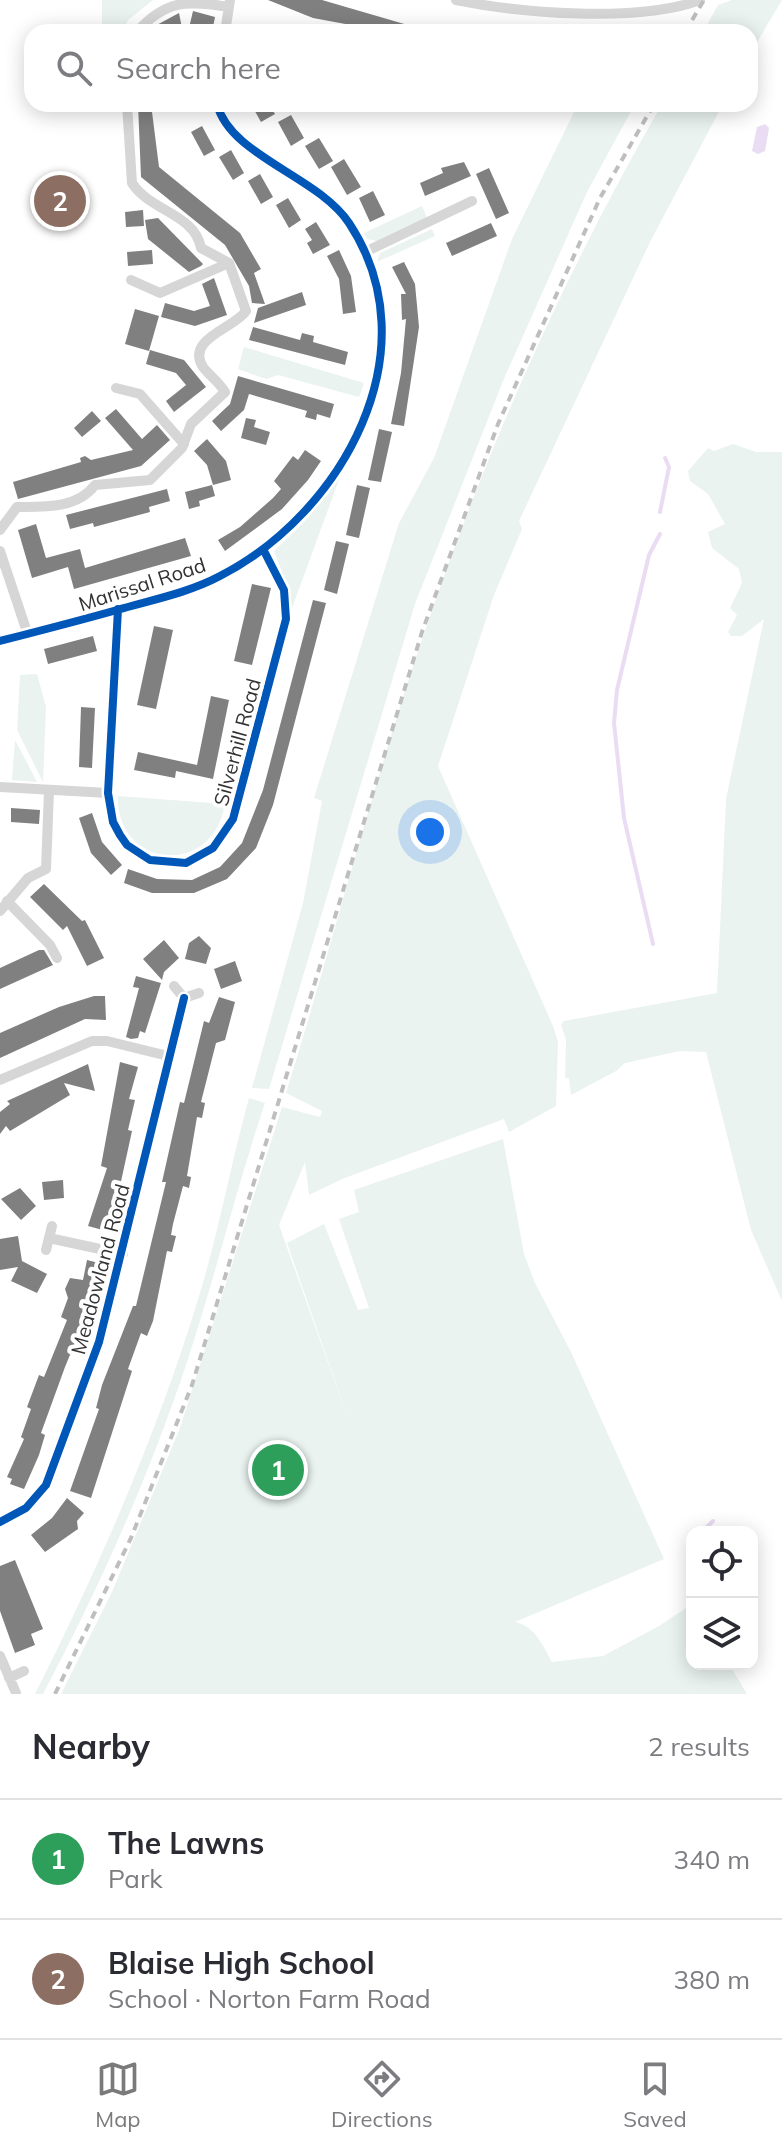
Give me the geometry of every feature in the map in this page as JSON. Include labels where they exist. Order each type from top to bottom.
[{"type":"street","points":[[144,24],[177,0],[229,3],[226,24]]},
{"type":"street","points":[[456,0],[523,12],[657,9],[700,0]]},
{"type":"street","points":[[127,112],[129,166],[135,188],[196,232],[201,248],[214,258],[229,263]]},
{"type":"street","name":"Marissal Road","points":[[0,641],[118,609],[220,576],[263,549],[301,516],[325,487],[347,454],[370,401],[381,364],[384,313],[365,252],[336,207],[316,188],[233,133],[221,112]]},
{"type":"street","points":[[365,252],[472,201]]},
{"type":"street","points":[[131,280],[160,293],[229,263]]},
{"type":"street","points":[[0,530],[17,507],[35,509],[85,498],[95,485],[150,480],[184,444],[191,424],[225,392],[202,365],[199,354],[203,344],[246,311],[229,263]]},
{"type":"street","points":[[116,388],[140,394],[184,444]]},
{"type":"street","name":"Silverhill Road","points":[[118,609],[108,793],[113,822],[127,845],[150,860],[186,863],[213,848],[233,819],[286,619],[284,590],[263,549]]},
{"type":"street","points":[[0,551],[28,635]]},
{"type":"street","points":[[0,787],[108,793]]},
{"type":"street","points":[[0,911],[28,878],[47,866],[49,791]]},
{"type":"street","points":[[7,901],[50,945],[57,958]]},
{"type":"street","points":[[174,986],[184,998],[199,993]]},
{"type":"street","name":"Meadowland Road","points":[[0,1522],[26,1508],[50,1477],[99,1342],[184,998]]},
{"type":"street","points":[[0,1080],[92,1041],[168,1056]]},
{"type":"street","points":[[46,1250],[52,1226]]},
{"type":"street","points":[[49,1238],[123,1254]]},
{"type":"street","points":[[0,1656],[16,1693]]},
{"type":"street","points":[[9,1678],[24,1671]]},
{"type":"shaded area","points":[[102,0],[153,0],[126,24],[102,24]]},
{"type":"shaded area","points":[[732,0],[782,0],[758,40],[758,24],[707,24],[718,5]]},
{"type":"shaded area","points":[[574,112],[631,112],[587,192],[503,381],[415,604],[269,1089],[252,1088],[303,903],[322,801],[314,798],[399,523],[434,458],[512,239]]},
{"type":"shaded area","points":[[658,112],[719,112],[650,242],[519,521],[522,529],[494,595],[438,766],[553,1026],[558,1042],[556,1106],[509,1132],[504,1119],[342,1179],[309,1195],[305,1162],[279,1225],[351,1427],[287,1243],[324,1224],[358,1310],[369,1308],[339,1219],[359,1212],[354,1190],[503,1139],[524,1254],[535,1283],[571,1352],[664,1559],[515,1622],[533,1632],[552,1662],[603,1656],[686,1608],[686,1670],[733,1670],[747,1694],[61,1694],[112,1592],[180,1428],[282,1107],[320,1117],[322,1111],[286,1093],[386,753],[446,571],[499,433],[592,233]]},
{"type":"shaded area","points":[[765,124],[769,128],[765,151],[758,154],[752,151],[757,127]]},
{"type":"shaded area","points":[[422,206],[427,218],[377,241],[367,239],[364,233]]},
{"type":"shaded area","points":[[432,229],[435,236],[377,262],[380,253]]},
{"type":"shaded area","points":[[244,347],[364,383],[359,397],[278,375],[266,379],[238,369]]},
{"type":"shaded area","points":[[733,444],[756,452],[782,452],[782,1301],[751,1230],[706,1052],[680,1051],[625,1063],[571,1095],[569,1078],[565,1078],[566,1040],[561,1025],[564,1021],[717,993],[726,799],[764,619],[742,636],[731,636],[728,632],[737,615],[730,608],[742,583],[739,569],[712,548],[708,532],[725,524],[708,494],[690,481],[688,471],[708,448],[714,451]]},
{"type":"shaded area","points":[[340,477],[292,608],[288,587],[274,551],[303,523]]},
{"type":"shaded area","points":[[37,674],[46,707],[43,782],[17,730],[20,675]]},
{"type":"shaded area","points":[[15,740],[37,782],[12,780]]},
{"type":"shaded area","points":[[118,796],[225,804],[217,828],[203,844],[185,853],[166,855],[148,850],[132,838],[122,820]]},
{"type":"shaded area","points":[[249,1098],[265,1103],[197,1332],[171,1408],[139,1491],[84,1614],[43,1694],[35,1694],[105,1547],[166,1396],[207,1269]]},
{"type":"building","points":[[268,0],[322,0],[404,24],[345,24],[313,18]]},
{"type":"building","points":[[193,11],[215,17],[214,24],[190,24]]},
{"type":"building","points":[[179,13],[181,24],[159,24]]},
{"type":"building","points":[[138,112],[152,112],[159,167],[240,233],[261,269],[254,273],[265,304],[252,303],[249,286],[225,245],[141,177]]},
{"type":"building","points":[[255,112],[274,112],[275,114],[261,122]]},
{"type":"building","points":[[291,115],[304,138],[291,146],[278,122]]},
{"type":"building","points":[[202,126],[215,150],[204,156],[191,132]]},
{"type":"building","points":[[319,138],[333,161],[319,169],[305,146]]},
{"type":"building","points":[[231,150],[244,173],[233,180],[219,157]]},
{"type":"building","points":[[344,159],[361,187],[347,195],[331,167]]},
{"type":"building","points":[[464,162],[471,176],[425,196],[420,183],[443,173],[441,168]]},
{"type":"building","points":[[489,168],[509,213],[496,219],[476,174]]},
{"type":"building","points":[[260,174],[273,197],[261,204],[248,181]]},
{"type":"building","points":[[373,191],[385,215],[370,222],[359,198]]},
{"type":"building","points":[[288,198],[301,220],[289,228],[276,205]]},
{"type":"building","points":[[143,210],[144,226],[126,227],[125,212]]},
{"type":"building","points":[[158,218],[203,264],[201,266],[189,272],[148,239],[145,220]]},
{"type":"building","points":[[316,222],[330,245],[313,254],[307,243],[312,240],[305,229]]},
{"type":"building","points":[[491,223],[497,236],[452,256],[446,243]]},
{"type":"building","points":[[152,250],[153,264],[128,266],[127,252]]},
{"type":"building","points":[[339,250],[351,276],[356,312],[343,314],[339,279],[327,256]]},
{"type":"building","points":[[404,262],[415,284],[419,327],[404,426],[391,424],[401,373],[406,319],[402,320],[401,294],[406,294],[392,267]]},
{"type":"building","points":[[214,278],[227,315],[195,326],[161,317],[165,303],[194,311],[210,306],[202,284]]},
{"type":"building","points":[[302,292],[306,305],[254,323],[258,308]]},
{"type":"building","points":[[135,309],[159,316],[149,351],[125,344]]},
{"type":"building","points":[[253,327],[300,340],[302,333],[314,336],[313,342],[348,352],[345,365],[249,340]]},
{"type":"building","points":[[150,350],[184,360],[206,387],[174,412],[166,401],[186,385],[176,373],[146,364]]},
{"type":"building","points":[[238,376],[334,404],[330,418],[317,414],[316,420],[305,417],[307,411],[249,394],[244,410],[221,431],[212,421],[230,404]]},
{"type":"building","points":[[116,409],[142,439],[157,425],[170,440],[141,466],[18,499],[13,482],[81,462],[80,458],[85,456],[91,460],[133,450],[105,418]]},
{"type":"building","points":[[92,411],[101,421],[82,437],[74,428]]},
{"type":"building","points":[[246,418],[256,420],[254,427],[270,432],[266,445],[241,438]]},
{"type":"building","points":[[379,429],[392,432],[381,482],[368,480]]},
{"type":"building","points":[[207,439],[226,461],[231,480],[213,485],[207,465],[194,451]]},
{"type":"building","points":[[305,450],[321,461],[308,480],[282,509],[225,551],[218,540],[240,527],[273,498],[281,489],[274,481],[293,456],[298,460]]},
{"type":"building","points":[[212,485],[215,496],[199,501],[200,506],[189,509],[185,492]]},
{"type":"building","points":[[357,485],[370,488],[359,538],[346,535]]},
{"type":"building","points":[[167,489],[170,501],[149,507],[150,512],[94,527],[93,523],[70,529],[66,515]]},
{"type":"building","points":[[36,524],[46,558],[80,549],[85,568],[185,538],[191,556],[74,589],[68,567],[32,578],[18,530]]},
{"type":"building","points":[[336,541],[349,544],[337,594],[324,590]]},
{"type":"building","points":[[252,584],[271,588],[252,665],[234,661]]},
{"type":"building","points":[[313,600],[326,603],[273,805],[256,848],[227,879],[194,893],[152,893],[124,883],[128,869],[157,879],[192,880],[220,867],[242,843],[263,790]]},
{"type":"building","points":[[154,626],[173,630],[156,709],[137,705]]},
{"type":"building","points":[[93,636],[97,651],[48,664],[44,649]]},
{"type":"building","points":[[211,696],[229,700],[213,779],[176,771],[175,778],[134,770],[138,752],[197,765]]},
{"type":"building","points":[[81,707],[95,708],[92,768],[79,767]]},
{"type":"building","points":[[11,808],[40,810],[39,824],[11,822]]},
{"type":"building","points":[[92,813],[102,842],[122,865],[111,875],[91,853],[79,818]]},
{"type":"building","points":[[44,884],[82,921],[85,920],[104,958],[87,966],[67,926],[63,930],[30,897]]},
{"type":"building","points":[[199,936],[211,948],[206,964],[185,959],[189,943]]},
{"type":"building","points":[[164,940],[179,958],[164,972],[162,980],[143,959]]},
{"type":"building","points":[[44,950],[53,965],[0,989],[0,968]]},
{"type":"building","points":[[235,961],[242,981],[221,989],[214,969]]},
{"type":"building","points":[[136,976],[161,983],[145,1033],[140,1031],[138,1038],[131,1039],[126,1037],[139,988],[133,987]]},
{"type":"building","points":[[94,996],[105,996],[106,1020],[85,1019],[0,1058],[0,1033],[59,1007]]},
{"type":"building","points":[[219,997],[235,1002],[225,1040],[216,1043],[201,1102],[205,1103],[202,1118],[197,1117],[187,1176],[191,1177],[189,1188],[183,1186],[171,1235],[176,1236],[172,1252],[167,1251],[153,1321],[147,1336],[141,1333],[128,1369],[132,1371],[91,1498],[70,1491],[99,1409],[96,1408],[102,1385],[133,1306],[136,1306],[166,1182],[162,1182],[180,1102],[184,1103],[204,1021],[209,1023]]},
{"type":"building","points":[[120,1062],[138,1067],[129,1099],[135,1100],[128,1130],[132,1131],[110,1232],[88,1226],[107,1168],[101,1166]]},
{"type":"building","points":[[88,1064],[95,1091],[64,1083],[70,1095],[10,1131],[6,1126],[0,1134],[0,1112],[10,1104],[7,1101]]},
{"type":"building","points":[[63,1180],[64,1198],[44,1200],[42,1182]]},
{"type":"building","points":[[20,1188],[36,1206],[21,1220],[1,1199]]},
{"type":"building","points":[[18,1236],[22,1261],[47,1274],[37,1293],[11,1281],[18,1267],[0,1270],[0,1239]]},
{"type":"building","points":[[87,1260],[99,1263],[98,1268],[102,1269],[100,1282],[65,1367],[41,1433],[45,1435],[39,1455],[24,1489],[10,1484],[12,1479],[7,1477],[24,1439],[21,1437],[31,1409],[27,1407],[39,1375],[44,1377],[67,1320],[61,1317],[68,1298],[65,1289],[70,1278],[83,1280]]},
{"type":"building","points":[[67,1498],[84,1513],[77,1521],[78,1529],[45,1552],[31,1535],[52,1518]]},
{"type":"building","points":[[15,1560],[43,1629],[31,1634],[35,1645],[15,1653],[0,1611],[0,1566]]},
{"type":"waterway","points":[[660,512],[669,467],[665,458]]},
{"type":"waterway","points":[[653,944],[624,818],[614,723],[617,690],[649,555],[660,534]]},
{"type":"waterway","points":[[708,1526],[713,1521]]},
{"type":"railway","points":[[690,24],[704,0]]},
{"type":"railway","points":[[55,1694],[131,1538],[192,1385],[422,632],[498,424],[600,198],[649,112]]},
{"type":"cycle path","points":[[0,641],[169,596],[220,576],[264,548],[304,512],[337,470],[362,424],[378,374],[382,323],[373,272],[349,223],[335,207],[239,138],[221,112]]},
{"type":"cycle path","points":[[118,609],[108,793],[113,822],[127,845],[150,860],[186,863],[213,848],[233,819],[286,619],[284,590],[263,549]]},
{"type":"cycle path","points":[[0,1522],[26,1508],[46,1485],[99,1342],[184,998]]},
{"type":"place","name":"Blaise High School","points":[[60,201]]},
{"type":"place","name":"The Lawns","points":[[278,1470]]}]
